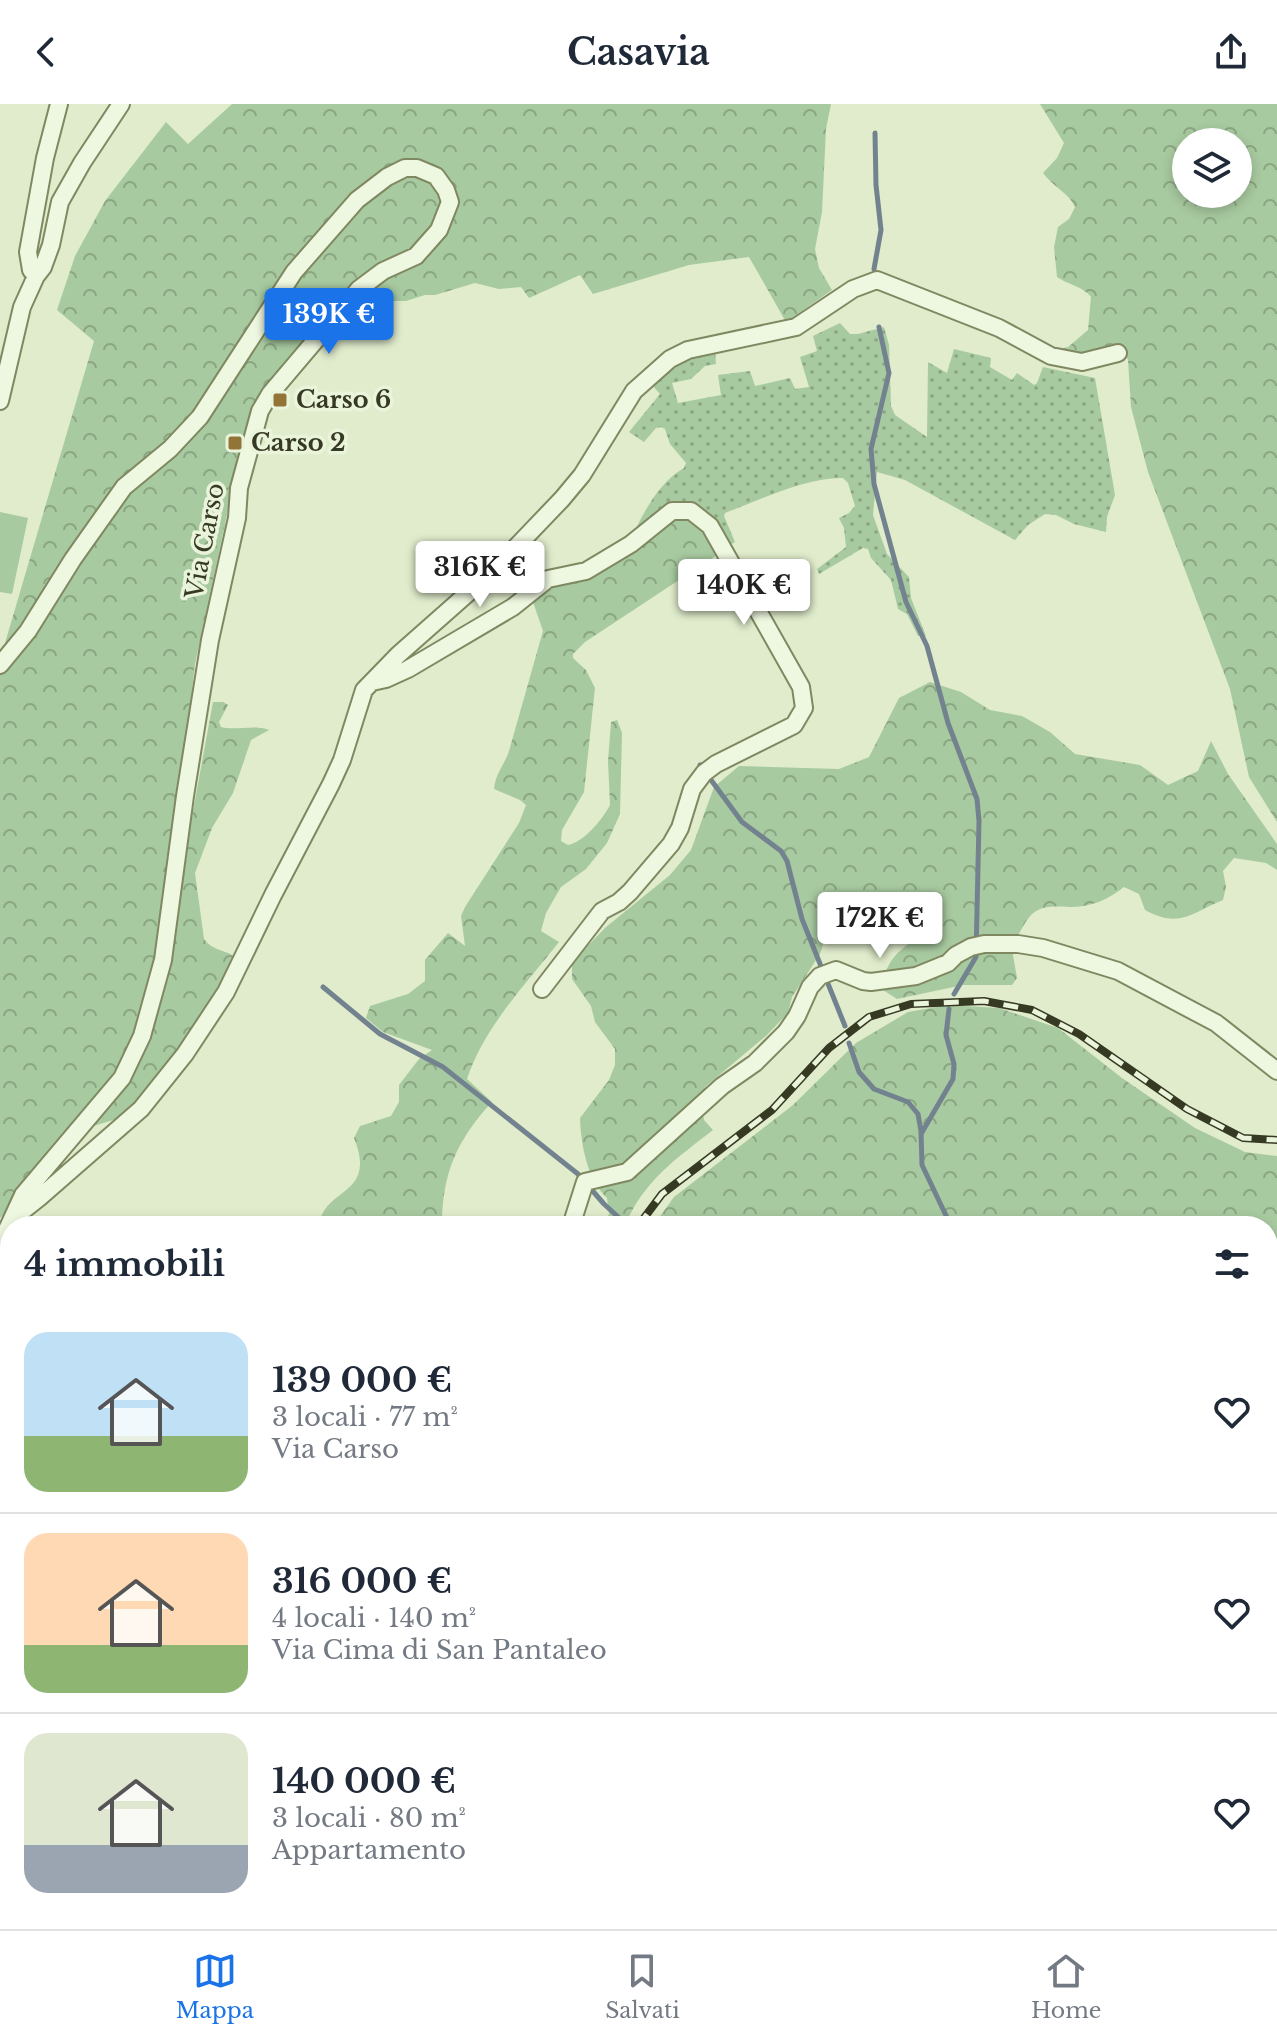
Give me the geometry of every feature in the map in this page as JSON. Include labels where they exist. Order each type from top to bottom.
[{"type":"street","points":[[36,276],[31,270],[28,252],[45,158],[59,104]]},
{"type":"street","points":[[0,401],[2,379],[22,307],[43,267],[64,193],[121,104]]},
{"type":"street","name":"Via Carso","points":[[0,665],[28,631],[73,559],[124,487],[170,449],[200,417],[294,272],[357,200],[387,177],[405,168],[417,168],[436,176],[450,202],[439,230],[416,256],[383,271],[359,289],[270,394],[260,411],[239,488],[237,518],[210,640],[163,960],[142,1036],[122,1078],[23,1195],[15,1216]]},
{"type":"street","points":[[16,1216],[141,1109],[185,1054],[226,992],[331,784],[345,753],[360,697],[370,682],[493,571],[546,516],[582,475],[634,391],[670,359],[688,350],[796,327],[853,289],[877,280],[999,328],[1051,356],[1082,362],[1118,353]]},
{"type":"street","points":[[370,682],[408,669],[513,607],[548,579],[586,571],[631,544],[661,518],[680,510],[691,511],[710,526],[801,687],[804,708],[794,725],[704,773],[692,789],[680,828],[671,844],[630,892],[602,911],[542,989]]},
{"type":"street","points":[[574,1216],[585,1182],[627,1172],[722,1086],[755,1063],[786,1032],[815,981],[836,970],[871,982],[933,970],[971,947],[984,944],[1018,944],[1056,951],[1118,971],[1168,996],[1227,1030],[1277,1071]]},
{"type":"green space","points":[[232,104],[831,104],[826,129],[822,212],[815,249],[819,268],[832,290],[786,322],[749,257],[689,265],[593,294],[580,275],[529,298],[521,287],[499,289],[475,283],[406,301],[344,301],[264,393],[234,482],[195,664],[171,875],[184,860],[213,702],[228,705],[219,722],[221,727],[269,730],[251,740],[233,793],[212,828],[195,873],[204,939],[237,958],[179,1052],[146,1094],[120,1118],[90,1127],[68,1146],[70,1154],[0,1216],[0,660],[94,341],[57,310],[75,256],[105,201],[166,122],[188,144]]},
{"type":"green space","points":[[1040,104],[1277,104],[1277,822],[1249,777],[1230,689],[1148,472],[1131,407],[1128,360],[1124,351],[1113,344],[1081,354],[1053,351],[1068,347],[1088,330],[1091,297],[1057,277],[1054,247],[1058,227],[1069,219],[1075,207],[1043,173],[1057,158],[1064,143]]},
{"type":"green space","points":[[840,323],[850,334],[884,327],[889,345],[891,406],[895,415],[927,437],[928,362],[947,373],[954,349],[991,358],[990,367],[1012,380],[1017,373],[1034,385],[1043,367],[1095,378],[1115,495],[1107,517],[1106,532],[1045,514],[1028,525],[1015,540],[905,480],[877,472],[873,515],[887,554],[909,577],[911,598],[926,636],[918,636],[907,614],[898,609],[891,580],[871,558],[868,549],[863,548],[819,574],[817,569],[846,547],[844,528],[839,518],[855,506],[848,483],[843,478],[799,485],[725,513],[735,542],[730,545],[711,515],[694,505],[631,539],[653,499],[686,463],[670,444],[665,429],[656,428],[644,442],[629,432],[660,394],[652,385],[686,356],[715,350],[716,364],[705,366],[691,379],[672,383],[678,403],[721,395],[718,375],[750,371],[755,386],[790,378],[795,389],[809,387],[800,357],[817,351],[813,336]]},
{"type":"green space","points":[[0,512],[28,518],[12,594],[0,592]]},
{"type":"green space","points":[[672,516],[700,520],[720,553],[585,642],[573,654],[595,688],[584,792],[562,830],[561,841],[568,845],[580,840],[610,805],[608,761],[611,722],[617,720],[622,733],[620,814],[607,843],[586,869],[561,887],[546,913],[541,931],[559,942],[507,1007],[474,1060],[467,1079],[492,1102],[469,1130],[454,1158],[445,1190],[443,1216],[322,1216],[330,1204],[355,1181],[360,1157],[354,1138],[360,1126],[391,1116],[399,1102],[399,1085],[419,1059],[432,1050],[383,1032],[366,1018],[370,1006],[408,994],[425,981],[425,960],[448,933],[465,946],[461,916],[519,823],[526,805],[494,789],[509,751],[543,631],[532,599],[547,587]]},
{"type":"green space","points":[[930,682],[961,692],[990,710],[1022,716],[1050,732],[1075,754],[1140,765],[1168,785],[1198,771],[1211,741],[1228,774],[1277,844],[1277,870],[1266,863],[1234,858],[1223,871],[1226,887],[1223,900],[1177,919],[1157,916],[1145,910],[1139,894],[1124,887],[1092,904],[1042,908],[1030,916],[1011,944],[1017,978],[1012,985],[963,985],[897,999],[883,990],[889,965],[934,915],[920,906],[889,895],[872,895],[842,906],[830,922],[820,954],[792,997],[788,1013],[767,1035],[705,1087],[701,1104],[704,1120],[713,1130],[651,1184],[629,1216],[608,1216],[607,1198],[594,1181],[586,1161],[580,1118],[609,1080],[615,1065],[615,1049],[595,1022],[591,1006],[572,979],[572,962],[606,927],[670,875],[691,850],[714,787],[739,766],[839,769],[869,757],[899,698]]},
{"type":"green space","points":[[948,1005],[999,1008],[1058,1028],[1122,1078],[1195,1128],[1245,1152],[1277,1156],[1277,1216],[660,1216],[674,1197],[793,1105],[856,1043],[908,1012]]},
{"type":"waterway","points":[[874,269],[881,230],[875,133]]},
{"type":"waterway","points":[[879,327],[889,373],[871,449],[874,484],[906,602],[927,646],[948,723],[977,799],[976,957],[954,994]]},
{"type":"waterway","points":[[700,765],[742,822],[781,851],[787,861],[802,919],[845,1026]]},
{"type":"waterway","points":[[323,987],[380,1034],[443,1067],[578,1174],[617,1216]]},
{"type":"waterway","points":[[921,1134],[953,1079],[954,1064],[946,1035],[949,1009]]},
{"type":"waterway","points":[[849,1043],[859,1072],[874,1089],[908,1102],[918,1114],[922,1165],[946,1216]]},
{"type":"railway","points":[[646,1216],[662,1194],[772,1110],[829,1048],[869,1017],[911,1004],[984,1001],[1032,1010],[1079,1034],[1187,1109],[1243,1138],[1277,1140]]},
{"type":"place","name":"Carso 6","points":[[280,400]]},
{"type":"place","name":"Carso 2","points":[[235,443]]}]
